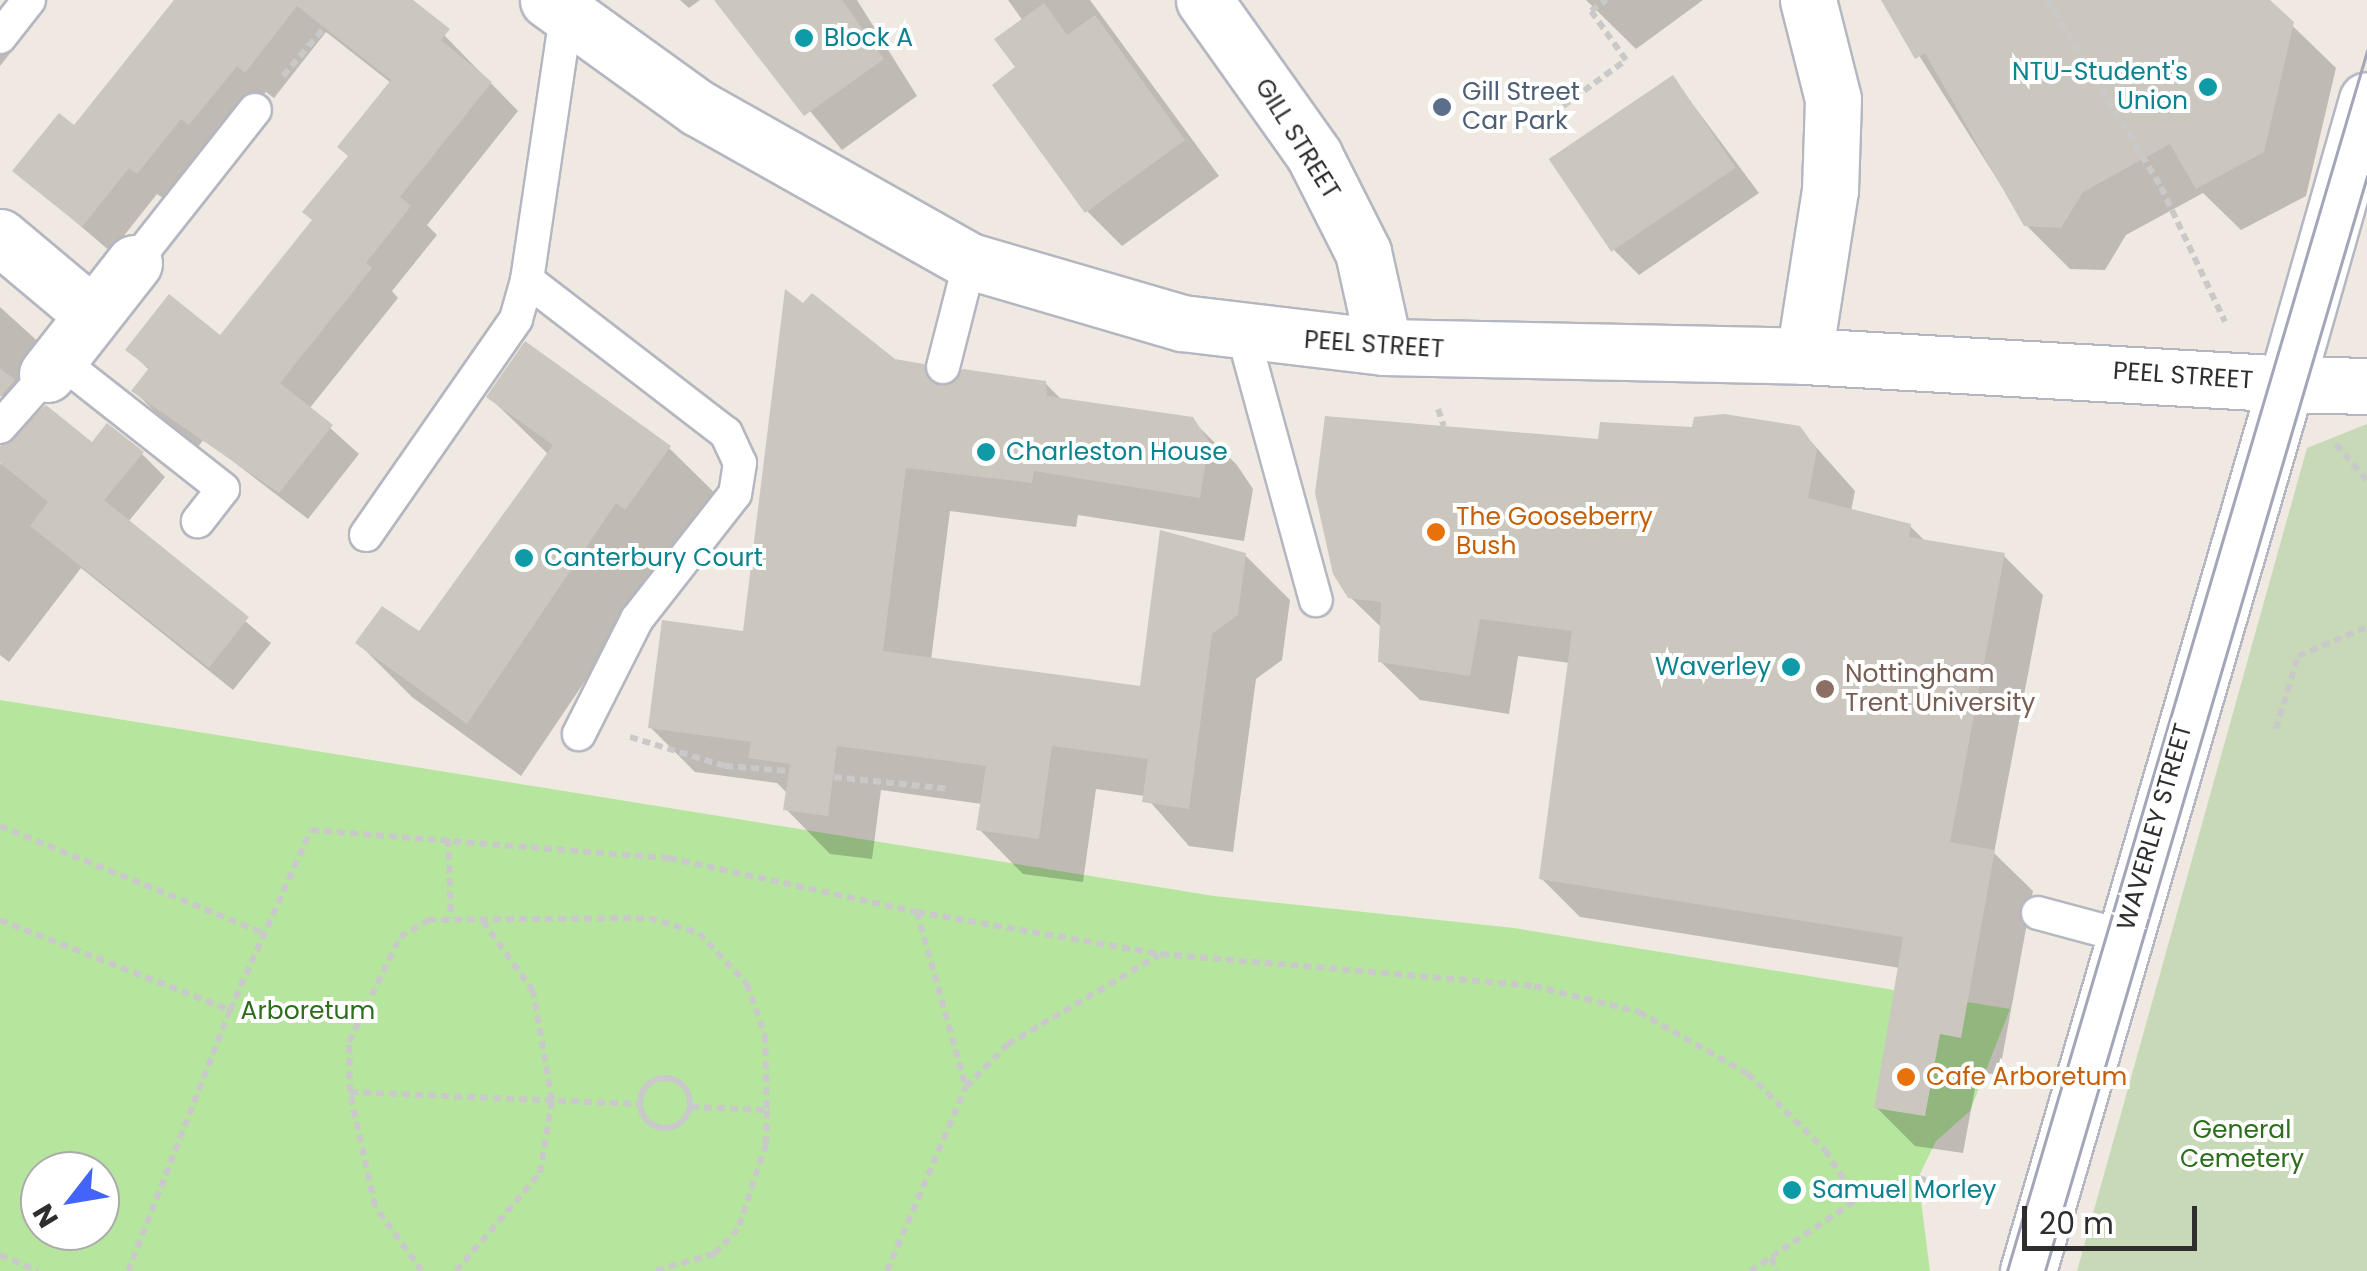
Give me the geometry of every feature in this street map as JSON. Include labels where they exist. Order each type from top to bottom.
[{"type":"street","name":"GILL STREET","points":[[1204,0],[1314,156],[1363,252],[1384,347]]},
{"type":"street","points":[[1804,356],[1830,190],[1833,99],[1808,0]]},
{"type":"street","name":"PEEL STREET","points":[[557,8],[802,172],[970,261],[1243,334],[1384,347],[1804,356],[2367,386]]},
{"type":"street","name":"WAVERLEY STREET","points":[[2028,1271],[2124,936],[2270,383],[2367,100]]},
{"type":"street","points":[[0,237],[93,315]]},
{"type":"street","points":[[52,366],[134,262]]},
{"type":"lane","points":[[0,37],[29,0]]},
{"type":"lane","points":[[366,535],[516,319],[528,280],[557,8]]},
{"type":"lane","points":[[134,262],[255,110]]},
{"type":"lane","points":[[943,367],[970,261]]},
{"type":"lane","points":[[528,280],[726,433],[740,462],[736,494],[636,619],[584,722]]},
{"type":"lane","points":[[1243,334],[1316,600]]},
{"type":"lane","points":[[0,427],[52,366],[222,489],[198,521]]},
{"type":"lane","points":[[2038,912],[2124,936]]},
{"type":"path","points":[[1564,106],[1626,60],[1592,11],[1606,0]]},
{"type":"path","points":[[2047,0],[2161,188],[2270,383]]},
{"type":"path","points":[[255,110],[324,28]]},
{"type":"path","points":[[1444,426],[1445,410]]},
{"type":"path","points":[[2276,730],[2298,656],[2367,627]]},
{"type":"path","points":[[584,722],[639,744],[788,772]]},
{"type":"path","points":[[834,776],[950,790]]},
{"type":"path","points":[[0,826],[266,934]]},
{"type":"path","points":[[128,1271],[230,1010],[312,830],[669,858],[917,912],[1160,954],[1454,976],[1639,1012],[1748,1074],[1825,1150],[1856,1198]]},
{"type":"path","points":[[448,839],[451,918]]},
{"type":"path","points":[[917,912],[966,1087]]},
{"type":"path","points":[[422,1271],[375,1206],[350,1092],[350,1042],[383,962],[400,936],[451,918],[650,918],[699,933],[747,984],[765,1035],[766,1144],[738,1229],[714,1254],[654,1271]]},
{"type":"path","points":[[0,920],[230,1010]]},
{"type":"path","points":[[456,1271],[540,1173],[552,1100],[534,991],[482,920]]},
{"type":"path","points":[[887,1271],[966,1087],[1008,1044],[1160,954]]},
{"type":"path","points":[[639,1104],[648,1082],[667,1076],[686,1086],[691,1107]]},
{"type":"path","points":[[350,1092],[639,1104],[664,1129],[691,1107],[767,1110]]},
{"type":"path","points":[[1750,1271],[1856,1198],[1918,1178],[2044,1213]]},
{"type":"path","points":[[0,1256],[38,1271]]},
{"type":"path","points":[[1771,1258],[1777,1271]]},
{"type":"green space","name":"General Cemetery","points":[[2367,424],[2367,1271],[2077,1271],[2307,448]]},
{"type":"green space","name":"Arboretum","points":[[0,700],[1214,896],[1514,928],[2010,1009],[1970,1111],[1936,1141],[1918,1178],[1930,1271],[0,1271]]},
{"type":"building","points":[[174,0],[413,0],[450,29],[441,40],[492,82],[400,197],[411,206],[366,263],[372,268],[280,383],[333,425],[279,493],[131,391],[149,368],[125,350],[169,294],[220,335],[312,220],[302,212],[348,156],[337,147],[391,80],[297,6],[245,73],[237,66],[189,125],[181,119],[137,174],[129,168],[82,227],[12,171],[59,113],[74,125]]},
{"type":"building","name":"Block A","points":[[714,0],[842,0],[884,59],[804,116]]},
{"type":"building","points":[[1881,0],[2270,0],[2294,22],[2264,152],[2196,189],[2170,144],[2083,192],[2061,228],[2024,226],[1925,53],[1915,59]]},
{"type":"building","points":[[1044,3],[1067,35],[1095,15],[1185,140],[1085,213],[992,85],[1015,67],[994,39]]},
{"type":"building","points":[[1673,75],[1736,168],[1611,252],[1549,159]]},
{"type":"building","points":[[785,289],[803,303],[812,293],[895,359],[924,364],[937,386],[963,369],[1046,381],[1047,396],[1193,417],[1209,442],[1200,498],[1034,471],[1032,483],[906,468],[883,651],[1140,686],[1160,530],[1246,553],[1238,615],[1212,634],[1189,809],[1142,802],[1148,759],[1052,746],[1039,839],[976,830],[986,766],[837,746],[828,816],[783,810],[790,764],[748,758],[751,742],[648,728],[662,620],[743,631]]},
{"type":"building","name":"Canterbury Court","points":[[525,341],[671,446],[625,510],[616,503],[467,724],[355,643],[382,606],[419,631],[553,445],[486,397]]},
{"type":"building","points":[[0,368],[15,380],[0,397]]},
{"type":"building","points":[[46,405],[92,442],[107,423],[144,452],[104,500],[249,617],[209,668],[30,526],[48,502],[0,463],[0,446]]},
{"type":"building","name":"Waverley","points":[[1724,414],[1800,426],[1817,450],[1808,498],[1911,524],[1909,537],[2005,553],[1950,842],[1995,850],[1961,1038],[1940,1034],[1925,1116],[1874,1108],[1903,937],[1539,879],[1572,631],[1480,619],[1470,676],[1378,662],[1381,602],[1348,598],[1333,574],[1315,493],[1325,416],[1598,439],[1600,422],[1692,427],[1694,417]]},
{"type":"tram line","points":[[2007,1271],[2367,51]]},
{"type":"tram line","points":[[2045,1271],[2367,176]]},
{"type":"place","name":"Block A","points":[[804,38]]},
{"type":"place","name":"NTU-Student's Union","points":[[2208,87]]},
{"type":"place","name":"Gill Street Car Park","points":[[1442,107]]},
{"type":"place","name":"Charleston House","points":[[986,452]]},
{"type":"place","name":"The Gooseberry Bush","points":[[1436,532]]},
{"type":"place","name":"Canterbury Court","points":[[524,558]]},
{"type":"place","name":"Waverley","points":[[1791,667]]},
{"type":"place","name":"Nottingham Trent University","points":[[1825,689]]},
{"type":"place","name":"Cafe Arboretum","points":[[1906,1077]]},
{"type":"place","name":"Samuel Morley","points":[[1792,1190]]}]
